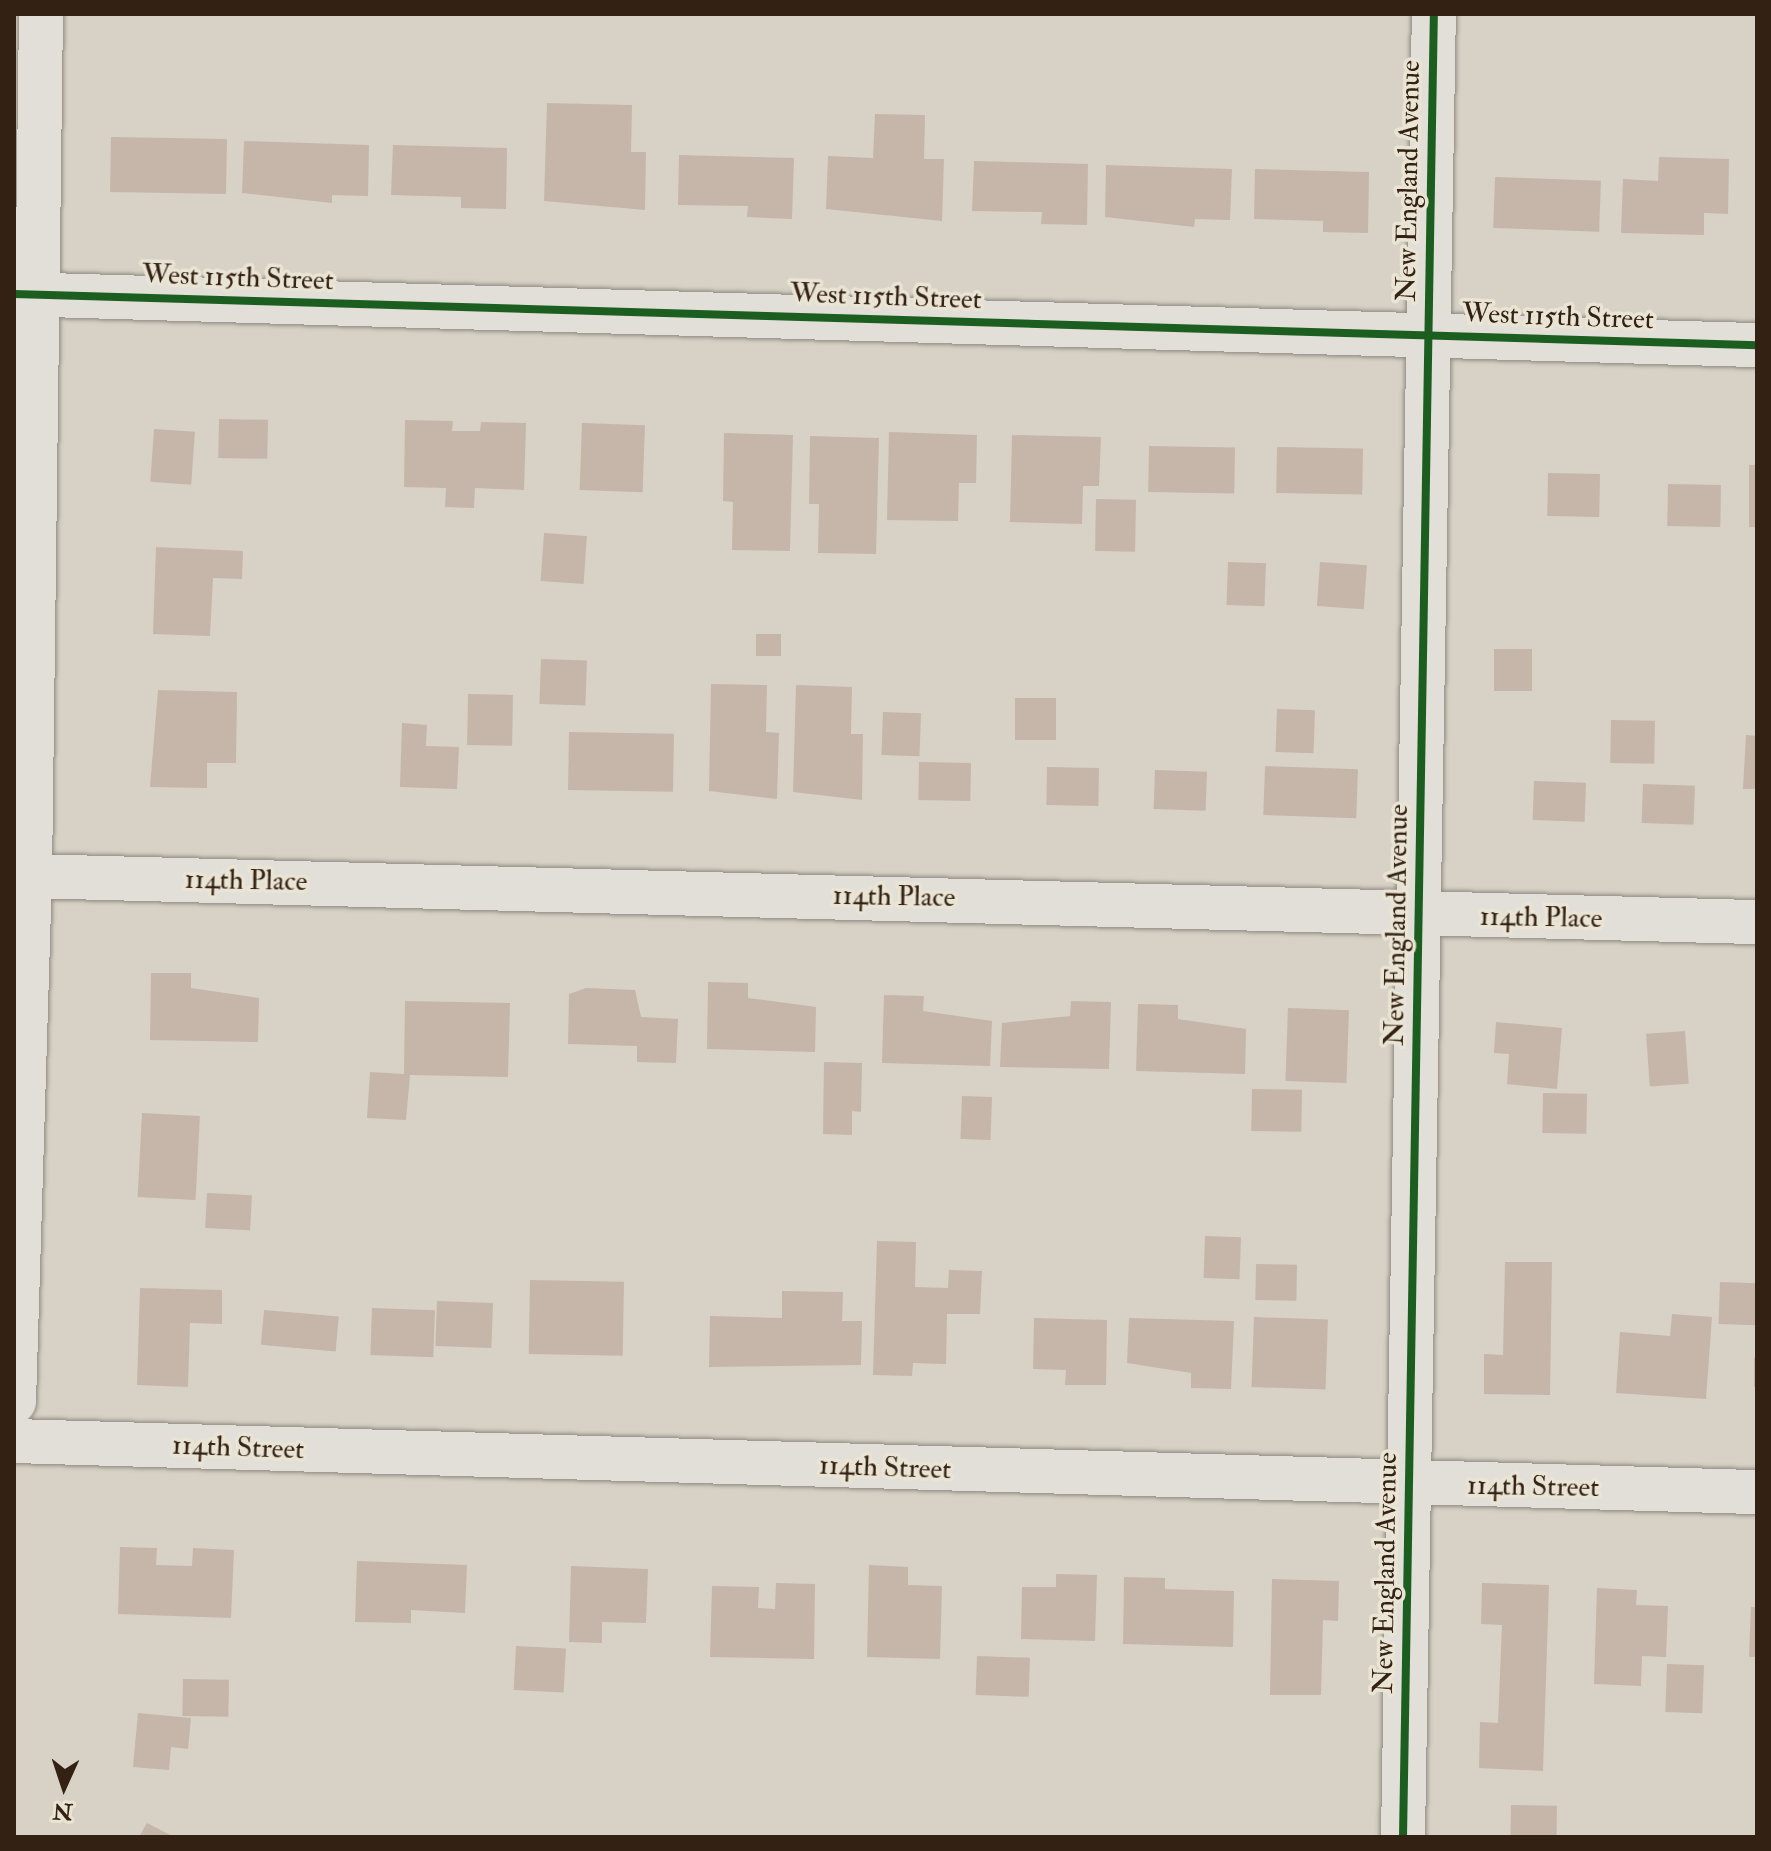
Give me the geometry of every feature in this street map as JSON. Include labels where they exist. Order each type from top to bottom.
[{"type":"street","points":[[14,1402],[21,1000],[30,876],[25,294],[41,14]]},
{"type":"street","name":"New England Avenue","points":[[1403,1837],[1434,14]]},
{"type":"street","name":"West 115th Street","points":[[25,294],[1757,345]]},
{"type":"street","name":"114th Place","points":[[30,876],[1419,909],[1471,917],[1757,922]]},
{"type":"street","name":"114th Street","points":[[14,1441],[1410,1485],[1757,1492]]},
{"type":"building","points":[[547,103],[632,105],[631,152],[646,152],[645,210],[544,201]]},
{"type":"building","points":[[875,114],[925,115],[924,159],[944,159],[942,221],[826,209],[828,156],[873,158]]},
{"type":"building","points":[[111,137],[227,139],[226,194],[110,192]]},
{"type":"building","points":[[244,141],[369,145],[368,196],[332,195],[332,203],[242,193]]},
{"type":"building","points":[[393,145],[507,148],[506,209],[461,208],[461,197],[391,195]]},
{"type":"building","points":[[679,155],[794,158],[792,219],[747,217],[748,206],[678,205]]},
{"type":"building","points":[[1659,157],[1729,159],[1728,214],[1704,213],[1704,235],[1621,233],[1623,179],[1658,181]]},
{"type":"building","points":[[974,161],[1088,164],[1087,225],[1041,224],[1042,212],[972,211]]},
{"type":"building","points":[[1106,165],[1232,169],[1230,220],[1195,219],[1194,227],[1105,217]]},
{"type":"building","points":[[1255,169],[1369,172],[1368,233],[1323,232],[1323,221],[1254,219]]},
{"type":"building","points":[[1495,177],[1601,181],[1599,232],[1493,228]]},
{"type":"building","points":[[219,419],[268,420],[267,459],[218,458]]},
{"type":"building","points":[[405,420],[453,421],[452,431],[480,431],[481,422],[526,423],[524,490],[475,488],[474,508],[445,507],[446,488],[404,487]]},
{"type":"building","points":[[582,423],[645,425],[643,492],[580,490]]},
{"type":"building","points":[[154,429],[195,432],[191,485],[150,482]]},
{"type":"building","points":[[889,432],[977,435],[976,483],[959,483],[958,521],[887,520]]},
{"type":"building","points":[[724,433],[793,435],[790,551],[732,550],[733,502],[723,501]]},
{"type":"building","points":[[1012,435],[1101,437],[1099,486],[1083,486],[1082,524],[1010,522]]},
{"type":"building","points":[[810,436],[879,438],[876,554],[818,553],[819,504],[809,504]]},
{"type":"building","points":[[1149,446],[1235,448],[1234,493],[1148,492]]},
{"type":"building","points":[[1277,447],[1363,449],[1362,494],[1276,493]]},
{"type":"building","points":[[1749,465],[1757,465],[1757,527],[1749,527]]},
{"type":"building","points":[[1548,473],[1600,474],[1599,517],[1547,516]]},
{"type":"building","points":[[1668,484],[1721,485],[1720,527],[1667,526]]},
{"type":"building","points":[[1096,499],[1136,500],[1135,552],[1095,551]]},
{"type":"building","points":[[544,533],[587,536],[584,584],[541,581]]},
{"type":"building","points":[[156,547],[243,551],[242,579],[213,578],[210,636],[153,634]]},
{"type":"building","points":[[1228,562],[1266,563],[1264,606],[1226,605]]},
{"type":"building","points":[[1320,562],[1367,565],[1364,609],[1317,606]]},
{"type":"building","points":[[756,634],[781,634],[781,656],[756,656]]},
{"type":"building","points":[[1494,649],[1532,649],[1532,691],[1494,691]]},
{"type":"building","points":[[541,659],[587,661],[585,706],[539,704]]},
{"type":"building","points":[[711,684],[767,685],[766,732],[779,733],[777,799],[709,791]]},
{"type":"building","points":[[796,685],[852,687],[851,734],[863,734],[862,800],[793,792]]},
{"type":"building","points":[[158,690],[237,692],[236,763],[207,763],[207,788],[150,787]]},
{"type":"building","points":[[468,694],[513,695],[512,746],[467,745]]},
{"type":"building","points":[[1015,698],[1056,698],[1056,740],[1015,740]]},
{"type":"building","points":[[1277,709],[1315,710],[1313,753],[1275,752]]},
{"type":"building","points":[[883,712],[921,713],[919,756],[881,755]]},
{"type":"building","points":[[1611,720],[1655,721],[1654,764],[1610,763]]},
{"type":"building","points":[[402,723],[427,725],[426,746],[459,747],[457,789],[400,787]]},
{"type":"building","points":[[569,732],[674,734],[673,792],[568,790]]},
{"type":"building","points":[[1746,735],[1757,736],[1757,789],[1743,789]]},
{"type":"building","points":[[919,762],[971,763],[970,801],[918,800]]},
{"type":"building","points":[[1265,766],[1358,769],[1356,818],[1263,815]]},
{"type":"building","points":[[1047,767],[1099,768],[1098,806],[1046,805]]},
{"type":"building","points":[[1155,770],[1207,772],[1206,811],[1154,809]]},
{"type":"building","points":[[1534,781],[1586,783],[1585,822],[1533,820]]},
{"type":"building","points":[[1643,784],[1695,786],[1694,825],[1642,823]]},
{"type":"building","points":[[151,973],[191,973],[191,988],[259,998],[258,1042],[150,1040]]},
{"type":"building","points":[[708,982],[748,983],[748,998],[816,1007],[815,1052],[707,1049]]},
{"type":"building","points":[[586,988],[635,990],[641,1017],[678,1019],[676,1063],[637,1062],[637,1046],[568,1044],[569,994]]},
{"type":"building","points":[[884,995],[924,996],[923,1011],[992,1021],[990,1066],[882,1063]]},
{"type":"building","points":[[405,1001],[510,1003],[508,1077],[410,1075],[406,1120],[367,1118],[370,1072],[404,1074]]},
{"type":"building","points":[[1071,1001],[1111,1002],[1109,1069],[1000,1067],[1002,1023],[1070,1016]]},
{"type":"building","points":[[1138,1004],[1178,1005],[1178,1019],[1246,1029],[1245,1074],[1136,1071]]},
{"type":"building","points":[[1288,1008],[1349,1010],[1346,1083],[1285,1081]]},
{"type":"building","points":[[1496,1022],[1562,1028],[1557,1089],[1507,1084],[1509,1054],[1494,1053]]},
{"type":"building","points":[[1685,1031],[1689,1084],[1650,1087],[1646,1034]]},
{"type":"building","points":[[824,1062],[862,1063],[861,1112],[852,1111],[852,1135],[823,1134]]},
{"type":"building","points":[[1252,1089],[1302,1090],[1301,1132],[1251,1131]]},
{"type":"building","points":[[1543,1093],[1587,1094],[1586,1134],[1542,1133]]},
{"type":"building","points":[[962,1096],[992,1097],[990,1140],[960,1139]]},
{"type":"building","points":[[142,1113],[200,1116],[196,1200],[138,1197]]},
{"type":"building","points":[[207,1193],[252,1195],[250,1230],[205,1228]]},
{"type":"building","points":[[1205,1236],[1241,1237],[1240,1279],[1204,1278]]},
{"type":"building","points":[[877,1241],[916,1242],[915,1287],[948,1288],[949,1270],[982,1271],[980,1314],[947,1314],[946,1364],[913,1363],[912,1376],[873,1375]]},
{"type":"building","points":[[1505,1262],[1552,1262],[1550,1395],[1484,1394],[1484,1354],[1503,1355]]},
{"type":"building","points":[[1256,1264],[1297,1265],[1296,1301],[1255,1300]]},
{"type":"building","points":[[530,1280],[624,1282],[623,1356],[529,1354]]},
{"type":"building","points":[[1720,1282],[1757,1283],[1756,1325],[1719,1324]]},
{"type":"building","points":[[140,1288],[222,1290],[222,1324],[190,1323],[188,1387],[137,1385]]},
{"type":"building","points":[[782,1291],[843,1292],[842,1321],[862,1321],[861,1365],[709,1367],[710,1316],[782,1318]]},
{"type":"building","points":[[437,1301],[493,1303],[491,1348],[435,1346]]},
{"type":"building","points":[[372,1308],[435,1310],[433,1357],[370,1355]]},
{"type":"building","points":[[264,1310],[339,1317],[336,1351],[261,1345]]},
{"type":"building","points":[[1672,1314],[1712,1317],[1706,1399],[1616,1393],[1620,1332],[1670,1336]]},
{"type":"building","points":[[1254,1317],[1328,1320],[1326,1390],[1252,1387]]},
{"type":"building","points":[[1034,1318],[1107,1320],[1106,1385],[1065,1385],[1066,1370],[1033,1369]]},
{"type":"building","points":[[1129,1318],[1234,1321],[1231,1389],[1191,1388],[1191,1373],[1127,1363]]},
{"type":"building","points":[[1754,1358],[1757,1358],[1757,1387],[1754,1387]]},
{"type":"building","points":[[120,1547],[157,1548],[156,1565],[192,1566],[193,1548],[234,1550],[231,1618],[118,1614]]},
{"type":"building","points":[[357,1561],[467,1565],[465,1613],[411,1610],[411,1623],[355,1622]]},
{"type":"building","points":[[869,1565],[908,1567],[908,1585],[942,1586],[940,1659],[867,1657]]},
{"type":"building","points":[[571,1566],[648,1569],[646,1623],[602,1622],[602,1643],[569,1642]]},
{"type":"building","points":[[1056,1574],[1097,1575],[1095,1641],[1021,1639],[1022,1587],[1056,1587]]},
{"type":"building","points":[[1124,1577],[1165,1578],[1165,1589],[1234,1591],[1233,1647],[1123,1644]]},
{"type":"building","points":[[1272,1579],[1339,1581],[1338,1621],[1323,1620],[1321,1695],[1270,1695]]},
{"type":"building","points":[[776,1583],[815,1584],[814,1659],[710,1657],[712,1586],[759,1587],[758,1608],[775,1609]]},
{"type":"building","points":[[1482,1583],[1549,1585],[1543,1771],[1479,1768],[1480,1722],[1498,1723],[1502,1625],[1481,1624]]},
{"type":"building","points":[[1597,1588],[1637,1590],[1636,1605],[1668,1606],[1666,1657],[1642,1656],[1641,1686],[1594,1684]]},
{"type":"building","points":[[1751,1607],[1757,1607],[1757,1657],[1749,1657]]},
{"type":"building","points":[[516,1646],[566,1649],[564,1693],[514,1690]]},
{"type":"building","points":[[977,1656],[1030,1658],[1029,1697],[976,1695]]},
{"type":"building","points":[[1667,1664],[1704,1665],[1702,1713],[1665,1712]]},
{"type":"building","points":[[183,1679],[229,1680],[228,1717],[182,1716]]},
{"type":"building","points":[[138,1713],[191,1718],[188,1749],[171,1747],[169,1770],[133,1767]]},
{"type":"building","points":[[1511,1805],[1557,1806],[1556,1837],[1510,1837]]},
{"type":"building","points":[[147,1823],[174,1837],[139,1837]]},
{"type":"cycle path","points":[[1403,1837],[1434,14]]},
{"type":"cycle path","points":[[14,294],[1757,345]]}]
